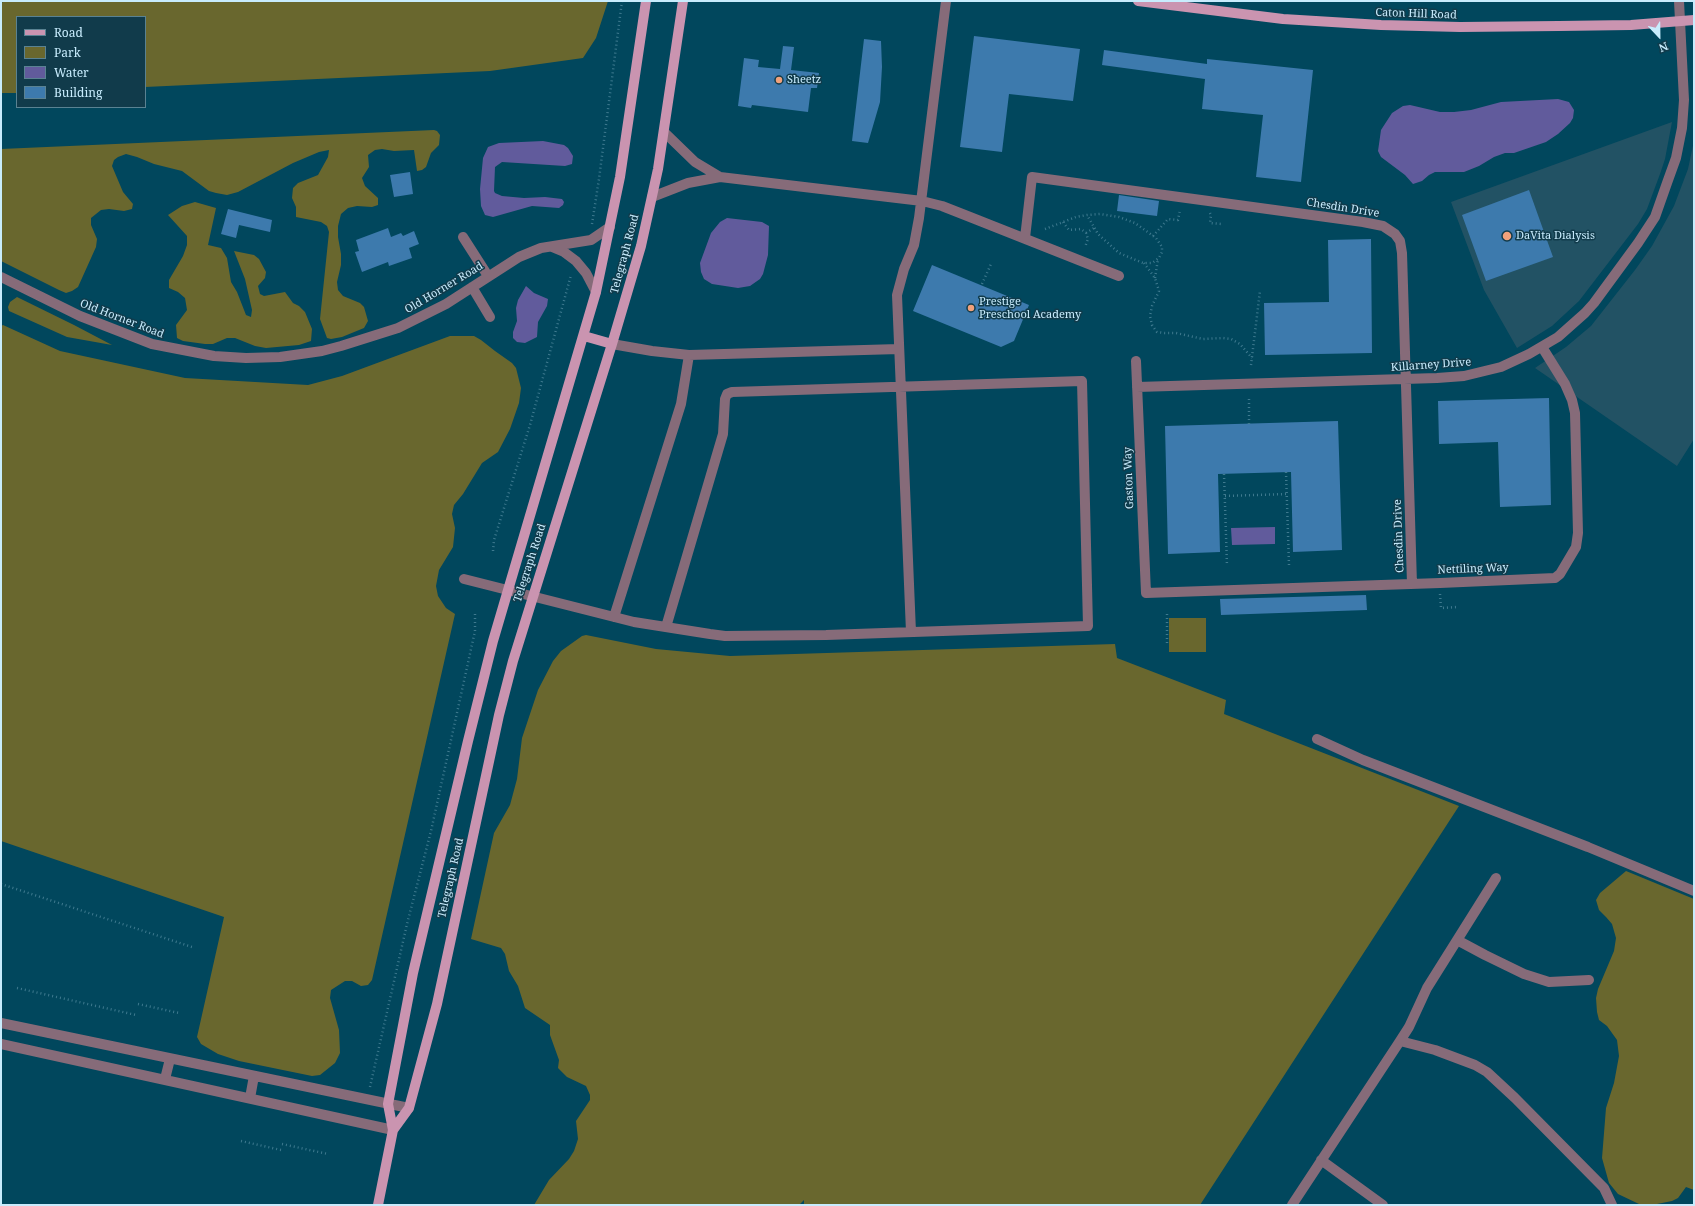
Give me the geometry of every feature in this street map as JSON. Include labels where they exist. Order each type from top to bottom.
[{"type":"main road","name":"Telegraph Road","points":[[378,1205],[393,1130],[388,1104],[413,973],[468,741],[508,590],[596,292],[620,177],[646,1]]},
{"type":"main road","name":"Telegraph Road","points":[[393,1130],[409,1108],[437,1004],[499,715],[532,596],[612,344],[641,246],[664,132],[683,1]]},
{"type":"main road","name":"Caton Hill Road","points":[[1138,1],[1283,19],[1381,25],[1460,27],[1551,26],[1631,24],[1694,20]]},
{"type":"main road","points":[[584,336],[612,344]]},
{"type":"street","points":[[911,632],[897,295],[904,269],[914,245],[922,201],[946,1]]},
{"type":"street","name":"Killarney Drive","points":[[1137,387],[1437,378],[1475,374],[1501,367],[1542,347],[1566,330],[1590,308],[1638,244],[1655,218],[1676,158],[1682,128],[1684,86],[1679,1]]},
{"type":"street","points":[[664,132],[695,162],[720,177]]},
{"type":"street","points":[[652,197],[688,183],[720,177],[922,201],[942,206],[1119,276]]},
{"type":"street","name":"Chesdin Drive","points":[[1025,238],[1032,177],[1363,222],[1384,226],[1389,229],[1397,237],[1402,252],[1412,584]]},
{"type":"street","name":"Old Horner Road","points":[[1,277],[80,316],[152,344],[201,354],[246,358],[299,354],[322,351],[361,341],[413,321],[472,287],[519,256],[535,250],[591,240],[610,227]]},
{"type":"street","points":[[463,237],[488,276]]},
{"type":"street","points":[[552,247],[564,252],[576,261],[586,273],[596,292]]},
{"type":"street","points":[[472,287],[490,317]]},
{"type":"street","points":[[612,344],[652,351],[689,355],[899,349]]},
{"type":"street","name":"Nettiling Way","points":[[1146,593],[1555,578],[1560,574],[1573,553],[1576,547],[1578,534],[1575,413],[1565,384],[1542,347]]},
{"type":"street","points":[[614,617],[681,404],[689,355]]},
{"type":"street","name":"Gaston Way","points":[[1136,362],[1146,593]]},
{"type":"street","points":[[464,579],[614,617],[666,627],[725,636],[826,635],[1088,626],[1082,381],[732,392],[727,394],[725,399],[723,434],[666,627]]},
{"type":"street","points":[[1317,739],[1363,760],[1588,847],[1694,891]]},
{"type":"street","points":[[1292,1205],[1409,1027],[1427,988],[1496,878]]},
{"type":"street","points":[[1457,940],[1485,956],[1524,974],[1549,982],[1589,980]]},
{"type":"street","points":[[1,1023],[409,1108]]},
{"type":"street","points":[[1400,1041],[1448,1055],[1475,1065],[1487,1072],[1515,1098],[1604,1188],[1612,1205]]},
{"type":"street","points":[[1,1044],[393,1130]]},
{"type":"street","points":[[165,1079],[170,1059]]},
{"type":"street","points":[[250,1098],[254,1076]]},
{"type":"street","points":[[1321,1160],[1383,1205]]},
{"type":"path","points":[[592,225],[622,1]]},
{"type":"path","points":[[1153,236],[1168,220],[1178,220],[1179,211],[1181,209]]},
{"type":"path","points":[[1210,213],[1212,215],[1210,223],[1222,224]]},
{"type":"path","points":[[1045,229],[1087,215],[1100,214],[1119,217],[1135,223],[1153,236],[1162,247],[1162,254],[1158,259],[1152,262],[1143,263]]},
{"type":"path","points":[[1087,215],[1094,228],[1106,242],[1119,253],[1143,263],[1155,278]]},
{"type":"path","points":[[1063,222],[1069,230],[1081,229],[1086,233],[1088,239],[1085,247]]},
{"type":"path","points":[[1086,233],[1094,228]]},
{"type":"path","points":[[1158,259],[1155,278],[1158,293],[1152,306],[1150,316],[1152,325],[1157,332],[1176,333],[1203,339],[1231,339],[1242,346],[1252,358]]},
{"type":"path","points":[[982,284],[991,264]]},
{"type":"path","points":[[492,551],[494,540],[530,425],[573,268]]},
{"type":"path","points":[[1251,365],[1260,291]]},
{"type":"path","points":[[1249,399],[1249,424]]},
{"type":"path","points":[[1286,472],[1289,565]]},
{"type":"path","points":[[1224,474],[1227,566]]},
{"type":"path","points":[[1225,496],[1286,494]]},
{"type":"path","points":[[1440,592],[1441,608],[1458,607]]},
{"type":"path","points":[[372,1080],[475,631],[475,612]]},
{"type":"path","points":[[1167,614],[1167,643],[1169,643]]},
{"type":"path","points":[[1,884],[192,947]]},
{"type":"path","points":[[17,988],[136,1015]]},
{"type":"path","points":[[138,1004],[179,1013]]},
{"type":"path","points":[[241,1141],[281,1150]]},
{"type":"path","points":[[282,1144],[328,1154]]},
{"type":"shaded area","points":[[1672,122],[1665,159],[1660,174],[1647,209],[1638,224],[1579,301],[1552,326],[1517,348],[1484,290],[1451,202]]},
{"type":"shaded area","points":[[1694,141],[1694,439],[1677,466],[1535,368],[1566,347],[1591,326],[1652,246],[1674,206],[1688,169]]},
{"type":"green space","points":[[3,1],[608,1],[596,38],[583,58],[490,71],[146,87],[146,16],[16,16],[16,93],[1,93],[1,5]]},
{"type":"green space","points":[[434,130],[440,135],[439,145],[431,153],[426,167],[422,170],[417,171],[414,150],[394,151],[382,149],[375,150],[368,155],[369,167],[362,178],[365,186],[378,198],[378,205],[372,207],[357,206],[348,208],[341,214],[338,226],[341,265],[337,282],[338,290],[343,296],[360,303],[364,307],[368,321],[364,328],[342,337],[331,339],[327,338],[320,319],[329,232],[327,226],[321,222],[296,217],[296,207],[292,198],[293,188],[298,183],[318,175],[328,157],[329,150],[319,152],[293,163],[238,192],[227,195],[209,191],[182,171],[154,164],[126,154],[114,160],[112,166],[123,192],[133,204],[132,209],[124,211],[109,209],[101,210],[91,218],[91,225],[97,239],[96,247],[78,287],[66,293],[1,261],[1,149]]},
{"type":"green space","points":[[195,202],[216,208],[208,245],[221,248],[227,258],[231,282],[237,292],[246,315],[251,317],[252,310],[245,279],[234,251],[254,255],[259,259],[266,272],[265,278],[258,286],[260,294],[264,296],[285,292],[293,303],[305,312],[312,329],[311,341],[299,345],[266,348],[255,346],[235,338],[227,338],[213,344],[205,344],[183,341],[177,338],[176,325],[187,310],[185,298],[178,292],[169,288],[169,280],[183,256],[187,245],[187,236],[168,215],[182,206]]},
{"type":"green space","points":[[17,297],[112,345],[67,337],[9,311],[8,307],[10,302]]},
{"type":"green space","points":[[3,325],[60,351],[185,378],[308,385],[342,376],[450,336],[474,336],[512,363],[516,368],[521,388],[519,403],[510,429],[498,452],[482,463],[463,494],[454,505],[452,514],[455,528],[453,547],[439,570],[436,586],[438,596],[446,608],[455,614],[372,980],[368,985],[361,986],[352,981],[345,981],[331,990],[330,998],[339,1030],[340,1053],[335,1063],[320,1075],[312,1076],[239,1061],[218,1054],[201,1044],[197,1037],[224,917],[1,841],[1,326]]},
{"type":"green space","points":[[1169,618],[1206,618],[1206,652],[1169,652]]},
{"type":"green space","points":[[586,635],[656,649],[730,656],[1115,644],[1117,658],[1226,700],[1224,714],[1459,806],[1200,1205],[804,1205],[804,1200],[799,1205],[534,1205],[549,1180],[569,1159],[574,1151],[578,1139],[576,1121],[590,1100],[590,1095],[586,1086],[567,1077],[558,1068],[559,1060],[550,1035],[550,1025],[525,1008],[518,986],[509,971],[505,954],[501,948],[471,939],[494,833],[510,805],[517,779],[522,738],[538,690],[553,661],[561,651],[582,636]]},
{"type":"green space","points":[[1626,871],[1694,899],[1694,1190],[1686,1187],[1678,1198],[1672,1201],[1652,1205],[1639,1204],[1618,1194],[1609,1183],[1602,1158],[1606,1108],[1614,1083],[1619,1056],[1617,1040],[1607,1026],[1599,1020],[1597,1012],[1596,998],[1598,989],[1614,951],[1616,938],[1612,924],[1599,910],[1596,900],[1600,893]]},
{"type":"water","points":[[1558,99],[1569,102],[1574,110],[1573,118],[1570,123],[1558,134],[1546,142],[1514,153],[1505,153],[1494,157],[1479,166],[1464,172],[1435,172],[1422,181],[1413,184],[1405,175],[1381,157],[1378,151],[1381,130],[1392,113],[1403,106],[1410,105],[1440,112],[1454,112],[1471,110],[1501,102]]},
{"type":"water","points":[[543,141],[564,145],[568,148],[573,156],[572,164],[565,166],[502,162],[495,167],[494,191],[502,196],[562,199],[564,202],[563,205],[559,208],[532,206],[493,217],[485,215],[481,206],[480,189],[483,158],[488,147],[499,143]]},
{"type":"water","points":[[727,218],[762,222],[769,226],[768,255],[763,274],[760,279],[750,286],[738,288],[712,284],[704,279],[701,272],[700,263],[711,233],[720,222]]},
{"type":"water","points":[[526,286],[534,293],[548,299],[547,306],[538,322],[537,337],[525,343],[517,342],[513,338],[513,332],[517,321],[516,308],[518,300]]},
{"type":"water","points":[[1275,527],[1275,544],[1232,545],[1231,528]]},
{"type":"building","points":[[974,36],[1080,49],[1073,101],[1009,94],[1002,152],[960,147]]},
{"type":"building","points":[[864,39],[881,41],[882,67],[880,102],[868,143],[852,141]]},
{"type":"building","name":"Sheetz","points":[[783,46],[794,47],[791,70],[819,73],[817,88],[811,88],[808,112],[752,105],[751,108],[738,106],[744,58],[759,60],[758,67],[780,69]]},
{"type":"building","points":[[1104,50],[1207,64],[1207,59],[1313,70],[1301,182],[1256,177],[1263,115],[1202,109],[1205,79],[1102,65]]},
{"type":"building","points":[[410,172],[413,194],[394,197],[390,175]]},
{"type":"building","name":"DaVita Dialysis","points":[[1529,190],[1553,257],[1486,281],[1462,215]]},
{"type":"building","points":[[1119,195],[1159,201],[1157,216],[1117,211]]},
{"type":"building","points":[[228,209],[272,220],[270,232],[239,225],[236,238],[221,234]]},
{"type":"building","points":[[388,228],[391,237],[401,233],[403,236],[414,231],[419,244],[409,248],[412,258],[389,266],[388,262],[362,272],[355,252],[359,251],[356,240]]},
{"type":"building","points":[[1371,239],[1372,353],[1265,355],[1264,303],[1329,302],[1328,240]]},
{"type":"building","name":"Prestige Preschool Academy","points":[[932,265],[1029,305],[1014,341],[1001,347],[913,311]]},
{"type":"building","points":[[1549,398],[1551,505],[1500,507],[1498,442],[1439,444],[1438,401]]},
{"type":"building","points":[[1338,421],[1342,550],[1293,552],[1291,472],[1218,474],[1220,552],[1168,554],[1165,426]]},
{"type":"building","points":[[1366,595],[1367,610],[1221,615],[1220,599]]},
{"type":"place","name":"Sheetz","points":[[779,80]]},
{"type":"place","name":"DaVita Dialysis","points":[[1507,236]]},
{"type":"place","name":"Prestige Preschool Academy","points":[[971,308]]}]
